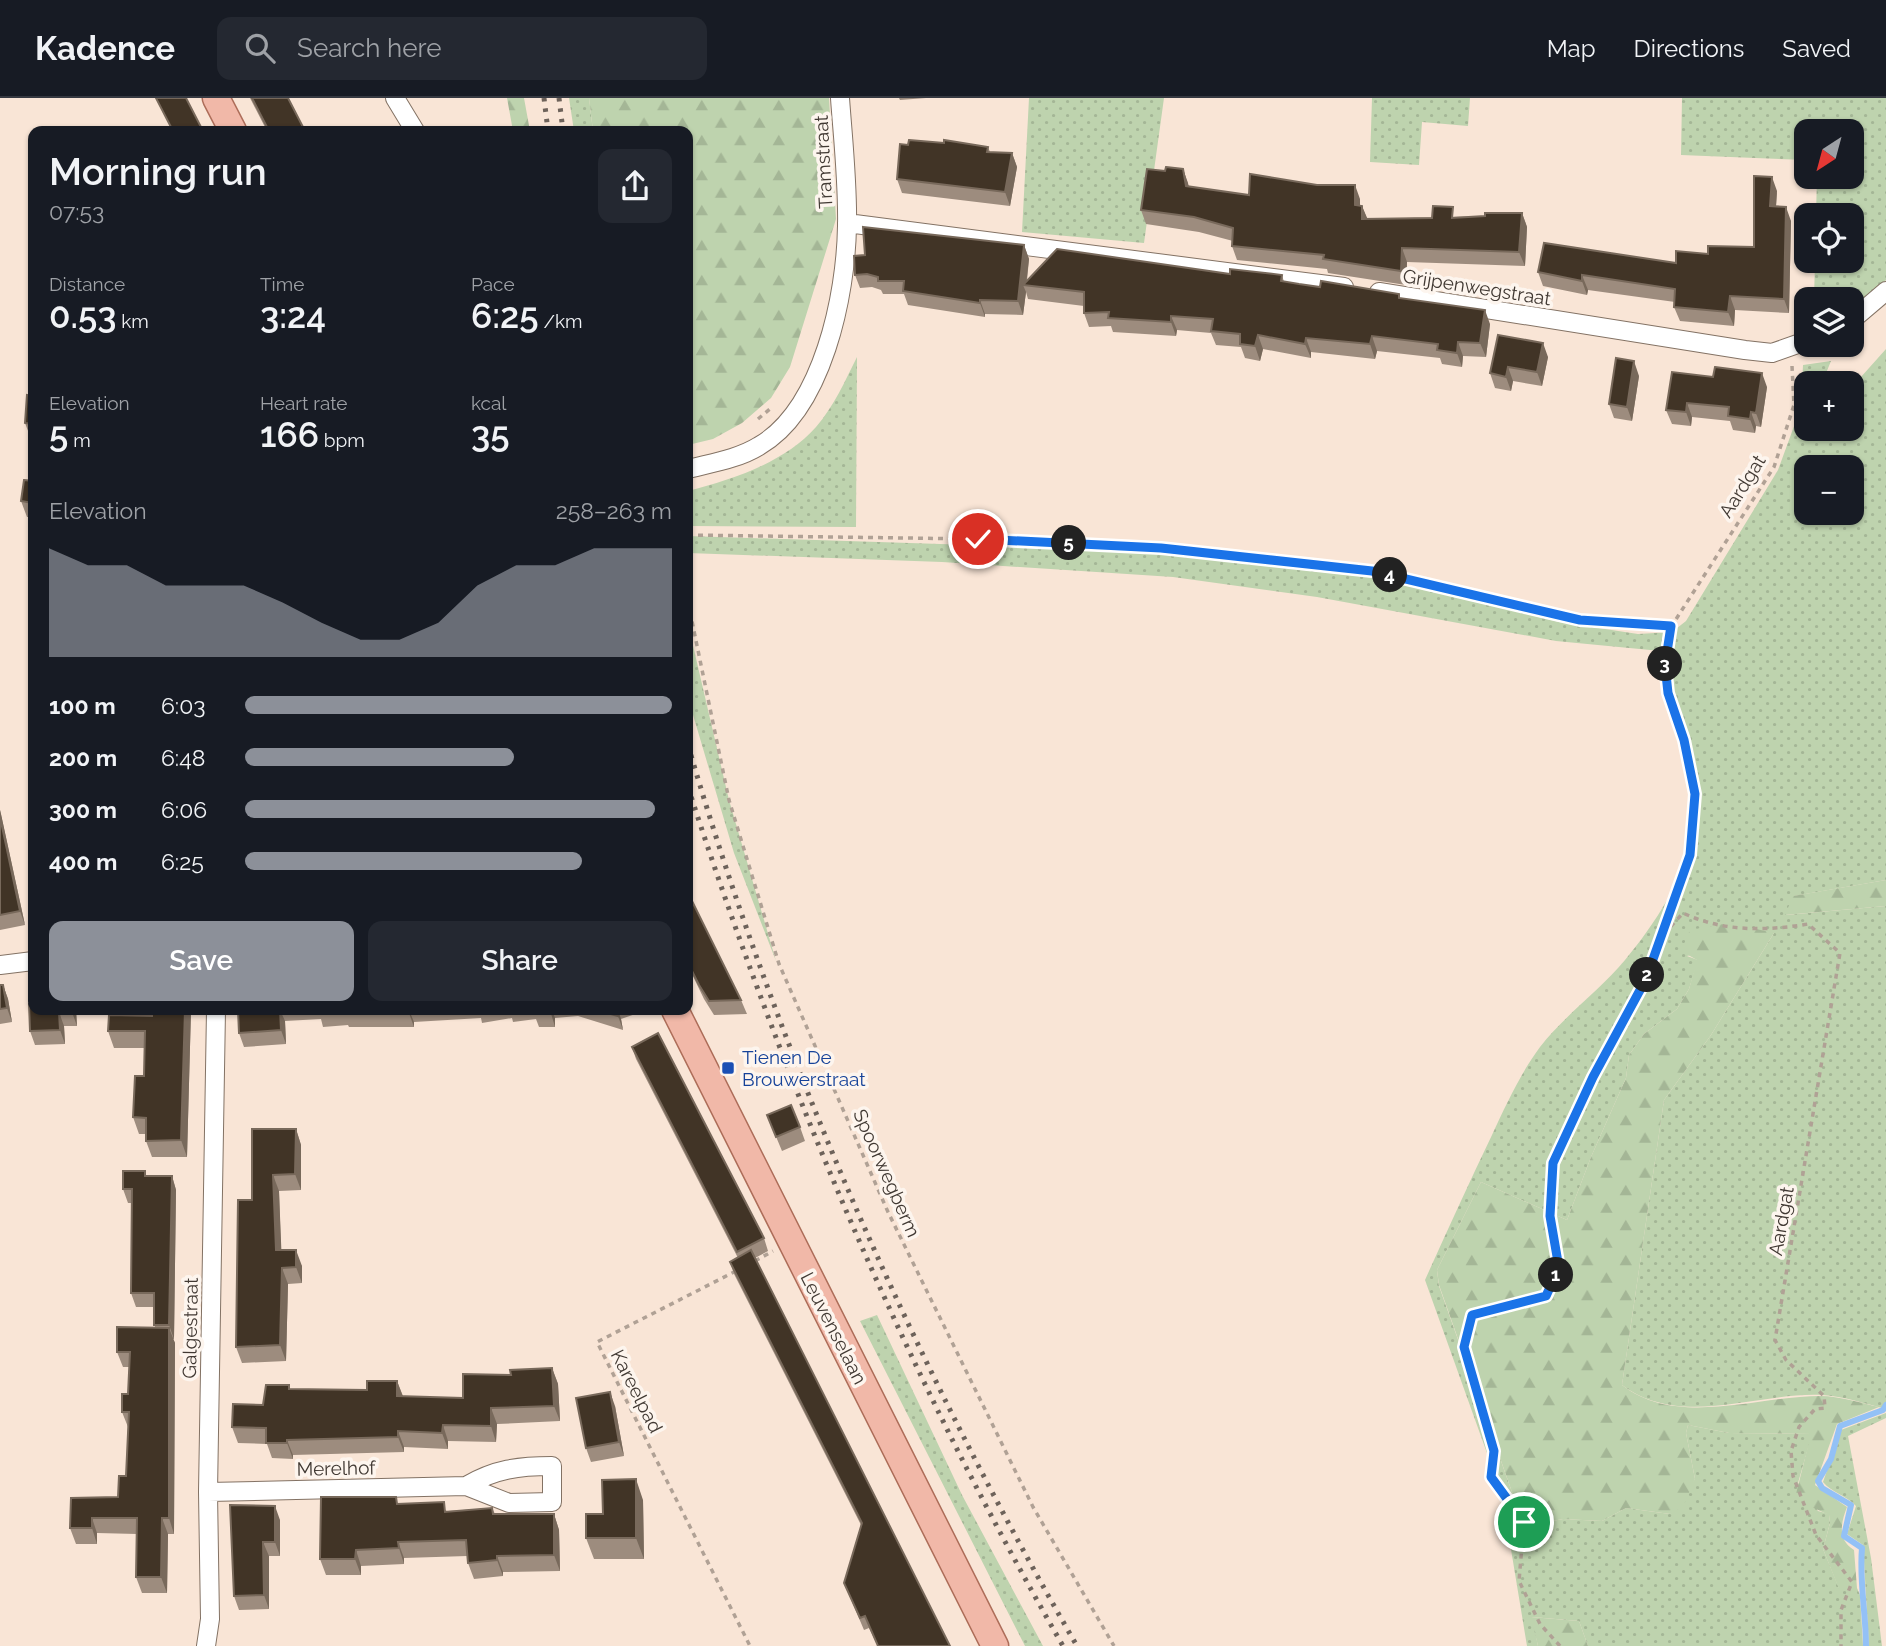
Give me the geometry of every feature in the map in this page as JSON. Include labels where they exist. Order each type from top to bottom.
[{"type":"main road","points":[[216,98],[230,126]]},
{"type":"main road","name":"Leuvenselaan","points":[[677,1015],[995,1646]]},
{"type":"street","points":[[395,98],[412,126]]},
{"type":"street","name":"Tramstraat","points":[[840,98],[848,223]]},
{"type":"street","points":[[693,468],[724,460],[760,446],[789,419],[811,391],[823,364],[845,255],[848,223]]},
{"type":"street","name":"Grijpenwegstraat","points":[[848,223],[1289,278],[1745,350],[1772,353],[1794,345]]},
{"type":"street","points":[[1864,310],[1886,291]]},
{"type":"street","points":[[0,965],[28,962]]},
{"type":"street","name":"Galgestraat","points":[[206,1646],[209,1619],[208,1492],[216,1015]]},
{"type":"street","name":"Merelhof","points":[[208,1492],[466,1486]]},
{"type":"path","name":"Aardgat","points":[[1560,1646],[1540,1624],[1519,1581],[1524,1522],[1491,1477],[1494,1451],[1464,1347],[1472,1315],[1546,1296],[1559,1268],[1550,1216],[1553,1163],[1593,1077],[1646,979],[1690,855],[1695,794],[1684,740],[1668,693],[1665,665],[1671,626],[1774,467],[1794,405],[1797,357]]},
{"type":"path","points":[[754,422],[778,400]]},
{"type":"path","points":[[693,535],[978,539],[1161,548],[1372,571],[1580,620],[1671,626]]},
{"type":"path","name":"Spoorwegberm","points":[[693,626],[729,800],[779,964],[894,1225],[1033,1507],[1114,1646]]},
{"type":"path","name":"Aardgat","points":[[1662,935],[1683,913],[1704,923],[1767,931],[1808,924],[1840,953],[1775,1339],[1786,1360],[1824,1396],[1825,1409],[1815,1409],[1799,1427],[1791,1451],[1793,1476],[1816,1535],[1852,1582],[1841,1610],[1841,1646]]},
{"type":"path","points":[[749,1264],[790,1242]]},
{"type":"path","name":"Kareelpad","points":[[737,1270],[597,1342],[750,1646]]},
{"type":"green space","points":[[507,98],[524,98],[529,126],[512,126]]},
{"type":"green space","points":[[569,98],[589,98],[592,126],[573,126]]},
{"type":"green space","points":[[589,98],[829,98],[836,219],[790,367],[771,398],[742,423],[713,439],[693,444],[693,126],[592,126]]},
{"type":"green space","points":[[1029,98],[1164,98],[1144,243],[1022,232]]},
{"type":"green space","points":[[1372,98],[1470,98],[1468,126],[1422,122],[1419,165],[1370,162]]},
{"type":"green space","points":[[1682,98],[1886,98],[1886,280],[1864,302],[1864,287],[1814,287],[1815,273],[1864,273],[1864,203],[1816,203],[1817,189],[1864,189],[1864,119],[1794,119],[1794,160],[1681,155]]},
{"type":"green space","points":[[1886,349],[1886,880],[1794,896],[1786,915],[1886,906],[1886,1409],[1822,1395],[1694,1407],[1669,1405],[1645,1398],[1622,1385],[1664,1100],[1711,1035],[1774,933],[1687,956],[1698,960],[1689,989],[1677,1009],[1644,1034],[1629,1055],[1626,1078],[1567,1220],[1481,1182],[1437,1270],[1439,1286],[1524,1526],[1563,1519],[1602,1521],[1626,1508],[1670,1514],[1695,1479],[1686,1433],[1688,1425],[1729,1433],[1812,1434],[1798,1483],[1818,1511],[1829,1514],[1830,1523],[1823,1549],[1839,1588],[1857,1588],[1860,1595],[1863,1646],[1588,1646],[1579,1621],[1532,1617],[1538,1646],[1527,1646],[1502,1495],[1425,1280],[1526,1068],[1550,1035],[1615,971],[1636,946],[1668,899],[1684,865],[1693,830],[1693,783],[1674,696],[1671,652],[1556,641],[1317,597],[1173,577],[942,562],[693,553],[693,536],[1125,550],[1385,579],[1559,622],[1638,634],[1672,632],[1686,621],[1778,470],[1794,426],[1794,441],[1864,441],[1864,374]]},
{"type":"green space","points":[[857,357],[856,527],[693,526],[693,490],[757,468],[789,450],[816,427],[839,393]]},
{"type":"green space","points":[[1831,361],[1827,371],[1803,371],[1803,365]]},
{"type":"green space","points":[[693,645],[729,800],[776,961],[734,853],[693,715]]},
{"type":"green space","points":[[1886,880],[1886,906],[1785,915],[1793,896]]},
{"type":"green space","points":[[1729,923],[1774,933],[1711,1035],[1664,1100],[1622,1385],[1644,1398],[1667,1405],[1718,1407],[1821,1396],[1843,1398],[1879,1407],[1837,1424],[1815,1485],[1847,1507],[1842,1530],[1845,1541],[1854,1550],[1857,1588],[1839,1589],[1823,1549],[1830,1523],[1829,1515],[1805,1504],[1796,1494],[1811,1434],[1729,1433],[1688,1425],[1686,1433],[1695,1479],[1683,1507],[1670,1514],[1626,1508],[1602,1521],[1563,1519],[1524,1526],[1439,1285],[1437,1270],[1481,1182],[1567,1220],[1626,1078],[1629,1055],[1644,1034],[1677,1009],[1689,989],[1697,960],[1681,951],[1690,930]]},
{"type":"green space","points":[[877,1315],[962,1495],[1043,1646],[1025,1646],[860,1321]]},
{"type":"green space","points":[[1886,1413],[1886,1418],[1848,1436],[1871,1558],[1882,1646],[1869,1646],[1863,1545],[1847,1534],[1856,1506],[1823,1482],[1841,1430]]},
{"type":"green space","points":[[1531,1617],[1579,1621],[1588,1646],[1538,1646]]},
{"type":"building","points":[[156,98],[186,98],[200,126],[170,126]]},
{"type":"building","points":[[252,98],[288,98],[302,126],[266,126]]},
{"type":"building","points":[[909,140],[944,143],[944,140],[988,147],[987,152],[1012,153],[1005,192],[897,179],[900,144],[908,145]]},
{"type":"building","points":[[1166,167],[1183,169],[1186,186],[1249,195],[1250,174],[1317,185],[1355,185],[1355,205],[1362,206],[1362,219],[1432,218],[1433,206],[1453,207],[1452,218],[1485,216],[1485,213],[1522,213],[1519,252],[1402,248],[1401,271],[1323,259],[1324,255],[1232,246],[1233,228],[1194,217],[1141,210],[1147,169],[1165,171]]},
{"type":"building","points":[[1754,176],[1772,177],[1770,206],[1786,207],[1784,299],[1730,296],[1728,312],[1674,307],[1675,289],[1582,275],[1582,281],[1538,272],[1544,243],[1676,263],[1676,251],[1708,254],[1708,246],[1754,247]]},
{"type":"building","points":[[863,227],[1024,245],[1018,301],[980,300],[980,303],[903,291],[904,281],[878,281],[878,277],[867,274],[855,275],[854,256],[865,255]]},
{"type":"building","points":[[1057,249],[1230,274],[1230,269],[1282,275],[1281,281],[1320,287],[1321,281],[1399,294],[1399,298],[1485,310],[1480,343],[1458,342],[1457,353],[1437,350],[1438,344],[1372,336],[1370,344],[1306,338],[1305,344],[1258,335],[1255,346],[1240,344],[1240,334],[1211,331],[1213,319],[1171,316],[1171,322],[1108,318],[1109,312],[1084,313],[1084,292],[1023,285]]},
{"type":"building","points":[[1498,335],[1543,343],[1537,372],[1508,367],[1506,377],[1490,373]]},
{"type":"building","points":[[1616,358],[1634,361],[1627,407],[1609,404]]},
{"type":"building","points":[[1715,367],[1762,373],[1756,413],[1751,412],[1750,419],[1728,416],[1729,407],[1687,403],[1686,412],[1666,410],[1672,372],[1713,377]]},
{"type":"building","points":[[27,395],[28,423],[25,423]]},
{"type":"building","points":[[24,480],[28,480],[28,502],[21,501]]},
{"type":"building","points":[[0,817],[20,911],[0,915]]},
{"type":"building","points":[[693,903],[741,1000],[709,1001],[693,973]]},
{"type":"building","points":[[0,985],[3,985],[7,1008],[0,1009]]},
{"type":"building","points":[[29,1015],[59,1015],[60,1030],[30,1031]]},
{"type":"building","points":[[109,1015],[185,1015],[181,1140],[146,1141],[146,1118],[133,1117],[135,1076],[144,1076],[145,1031],[108,1031]]},
{"type":"building","points":[[238,1015],[280,1015],[281,1030],[239,1033]]},
{"type":"building","points":[[658,1033],[764,1238],[737,1252],[632,1047]]},
{"type":"building","points":[[791,1105],[800,1127],[776,1137],[767,1115]]},
{"type":"building","points":[[252,1129],[296,1129],[295,1174],[273,1175],[276,1250],[296,1250],[296,1267],[282,1268],[280,1345],[236,1347],[238,1200],[252,1200]]},
{"type":"building","points":[[123,1171],[145,1171],[145,1176],[172,1176],[169,1325],[154,1325],[154,1293],[131,1293],[132,1189],[123,1189]]},
{"type":"building","points":[[751,1250],[950,1646],[878,1646],[865,1616],[860,1618],[844,1583],[862,1523],[730,1262]]},
{"type":"building","points":[[117,1327],[169,1328],[169,1518],[162,1518],[161,1577],[136,1577],[137,1518],[92,1518],[92,1528],[70,1528],[71,1498],[118,1497],[119,1476],[126,1476],[129,1412],[122,1412],[122,1394],[128,1394],[130,1352],[117,1352]]},
{"type":"building","points":[[552,1368],[554,1406],[491,1408],[491,1426],[443,1425],[442,1433],[398,1431],[398,1437],[287,1440],[287,1443],[266,1443],[266,1428],[232,1427],[233,1404],[263,1405],[266,1385],[289,1385],[289,1389],[367,1390],[367,1381],[397,1381],[397,1396],[463,1398],[463,1374],[511,1375],[510,1370]]},
{"type":"building","points":[[610,1392],[619,1442],[586,1448],[576,1398]]},
{"type":"building","points":[[636,1479],[636,1538],[586,1538],[586,1514],[603,1514],[602,1480]]},
{"type":"building","points":[[321,1497],[396,1497],[397,1504],[444,1502],[445,1512],[492,1508],[493,1514],[554,1514],[554,1555],[497,1556],[497,1560],[468,1563],[466,1540],[398,1542],[399,1548],[356,1550],[355,1559],[320,1559]]},
{"type":"building","points":[[230,1505],[275,1506],[275,1542],[263,1542],[264,1595],[234,1596]]},
{"type":"waterway","points":[[1866,1646],[1862,1548],[1844,1536],[1851,1505],[1822,1488],[1818,1481],[1831,1459],[1840,1426],[1883,1410],[1886,1405]]},
{"type":"railway","points":[[544,98],[547,126]]},
{"type":"railway","points":[[559,98],[562,126]]},
{"type":"railway","points":[[693,761],[764,978],[856,1207],[906,1320],[960,1430],[1077,1646]]},
{"type":"railway","points":[[693,802],[765,1009],[853,1227],[952,1439],[1063,1646]]},
{"type":"place","name":"Tienen De Brouwerstraat","points":[[728,1068]]},
{"type":"route","points":[[978,539],[1161,548],[1372,571],[1580,620],[1621,625],[1671,626],[1665,665],[1668,693],[1684,740],[1695,794],[1690,855],[1646,979],[1593,1077],[1553,1163],[1550,1216],[1559,1268],[1546,1296],[1472,1315],[1464,1347],[1494,1451],[1491,1477],[1524,1522]]}]
